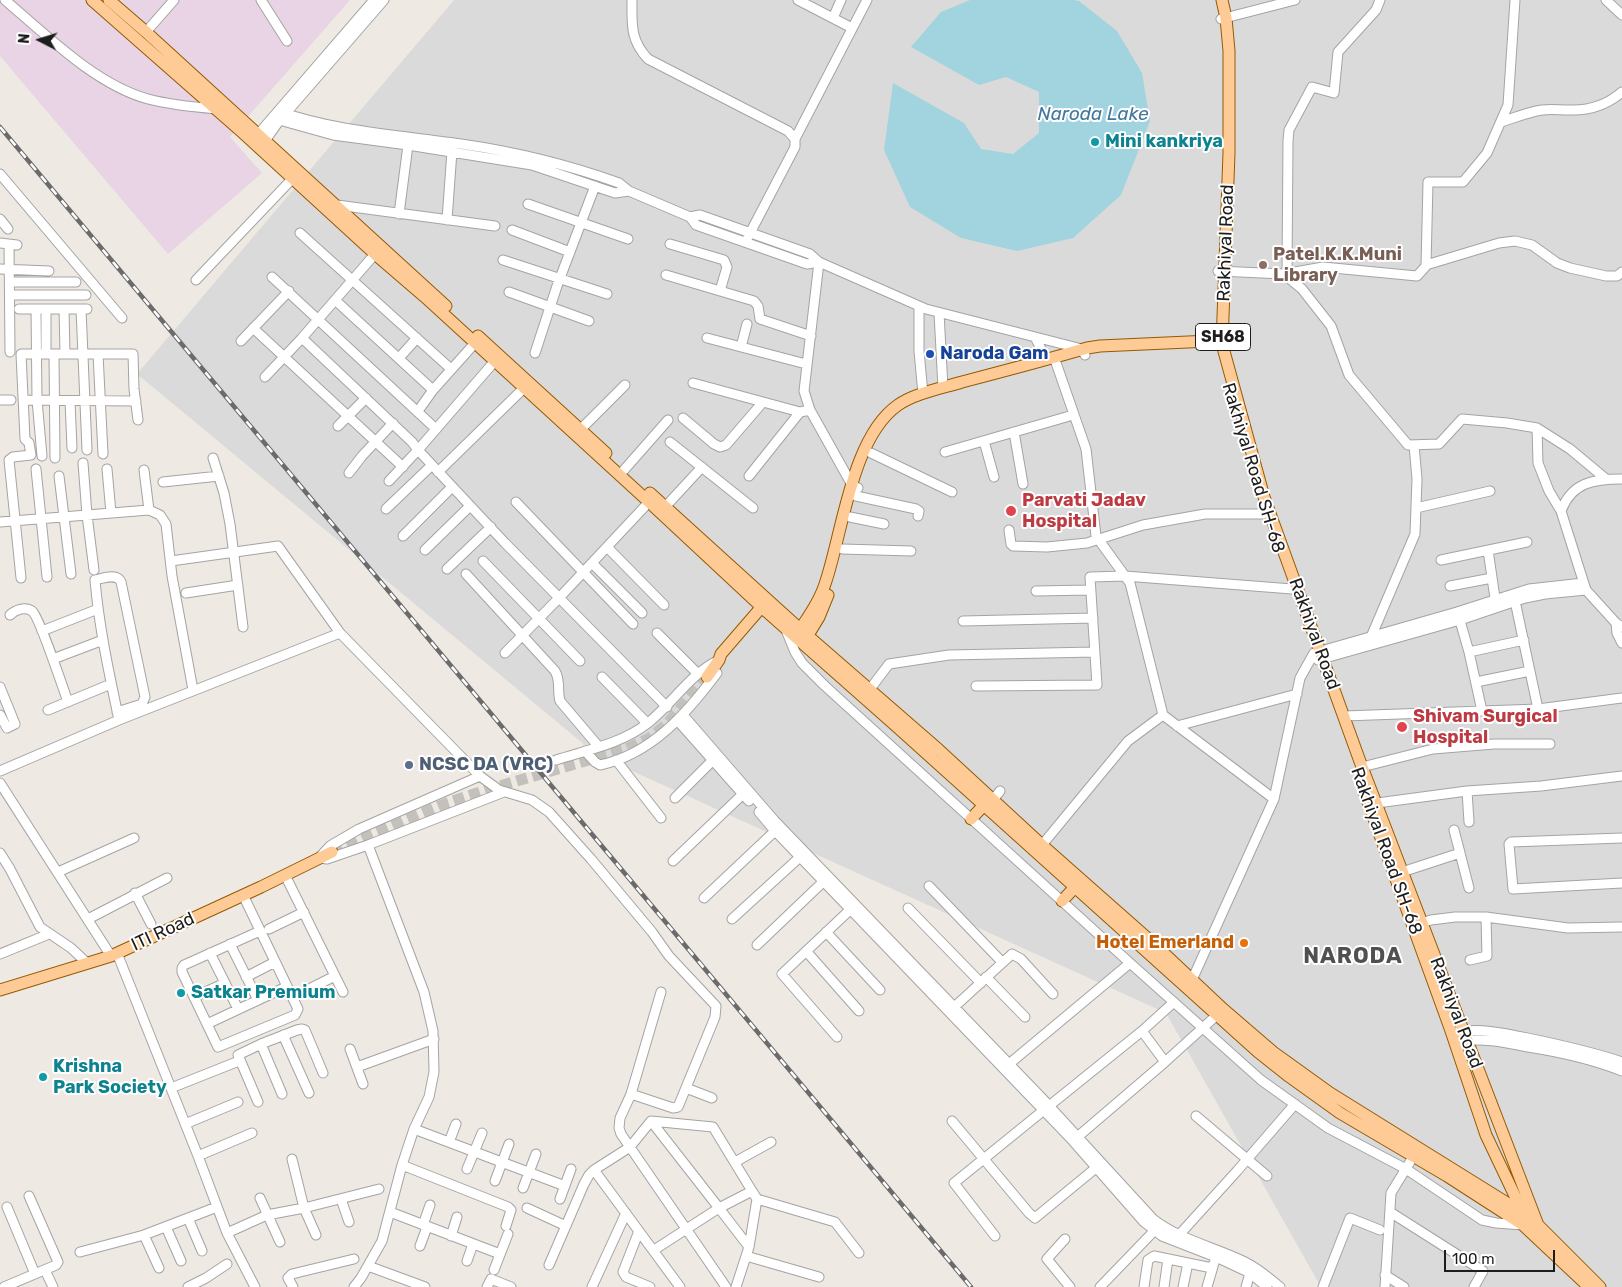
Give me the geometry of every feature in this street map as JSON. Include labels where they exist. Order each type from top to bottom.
[{"type":"main road","points":[[92,0],[216,109],[259,141],[336,205],[665,507],[798,635],[992,798],[1075,888],[1216,1015],[1287,1075],[1340,1113],[1447,1176],[1523,1225],[1589,1287]]},
{"type":"main road","points":[[109,0],[146,32],[259,141],[293,178],[375,254],[767,606]]},
{"type":"main road","name":"SH68","points":[[1216,0],[1224,18]]},
{"type":"main road","name":"Rakhiyal Road","points":[[1222,0],[1229,51],[1222,271]]},
{"type":"main road","name":"Rakhiyal Road SH-68","points":[[1222,271],[1218,344],[1254,482],[1268,513],[1292,589],[1460,1037],[1486,1136],[1523,1213],[1523,1225]]},
{"type":"main road","points":[[798,635],[822,610],[842,549],[855,490],[877,439],[887,424],[906,408],[961,388],[1084,352],[1210,348],[1218,344]]},
{"type":"main road","points":[[798,635],[817,604],[826,583],[866,448],[878,426],[888,413],[899,404],[923,394],[1041,360],[1055,360]]},
{"type":"main road","name":"Rakhiyal Road","points":[[1268,513],[1317,656],[1344,716],[1421,923],[1460,1037],[1538,1225],[1540,1241]]},
{"type":"main road","points":[[702,676],[719,660],[726,658],[767,606]]},
{"type":"main road","points":[[798,635],[870,689],[940,750],[1042,846],[1273,1052],[1330,1094],[1523,1213],[1538,1225],[1600,1287]]},
{"type":"main road","points":[[971,819],[992,798]]},
{"type":"main road","name":"ITI Road","points":[[0,990],[114,955],[332,852]]},
{"type":"main road","points":[[1062,901],[1075,888]]},
{"type":"street","points":[[5,0],[64,51],[110,83],[146,98],[175,105],[216,109]]},
{"type":"street","points":[[146,32],[174,0]]},
{"type":"street","points":[[262,0],[287,41]]},
{"type":"street","points":[[282,112],[374,0]]},
{"type":"street","points":[[259,141],[282,112],[384,0]]},
{"type":"street","points":[[632,0],[633,35],[638,46],[648,59],[788,131],[795,138]]},
{"type":"street","points":[[798,0],[852,28]]},
{"type":"street","points":[[833,18],[841,0]]},
{"type":"street","points":[[745,242],[795,146],[795,138],[866,0]]},
{"type":"street","points":[[1224,18],[1295,0]]},
{"type":"street","points":[[1380,0],[1376,10],[1338,52],[1334,92],[1312,87],[1289,130],[1286,273],[1302,289],[1331,326],[1349,375],[1408,445],[1439,444],[1462,419],[1507,422],[1537,428],[1570,449],[1606,479]]},
{"type":"street","points":[[1426,265],[1428,182],[1463,182],[1487,153],[1508,105],[1515,0]]},
{"type":"street","points":[[1606,0],[1621,16]]},
{"type":"street","points":[[1501,122],[1540,110],[1591,109],[1622,92]]},
{"type":"street","points":[[282,112],[336,127],[464,144],[536,157],[619,183],[628,191],[690,217],[696,225],[808,264],[819,262]]},
{"type":"street","points":[[275,120],[333,135],[452,151],[532,165],[615,193],[628,191]]},
{"type":"street","points":[[399,214],[408,145]]},
{"type":"street","points":[[446,220],[452,151]]},
{"type":"street","points":[[0,174],[122,318]]},
{"type":"street","points":[[196,280],[293,178]]},
{"type":"street","points":[[535,353],[580,223],[595,186]]},
{"type":"street","points":[[528,204],[628,239]]},
{"type":"street","points":[[336,205],[496,226]]},
{"type":"street","points":[[690,217],[700,215],[810,254],[819,262],[919,307],[1084,352]]},
{"type":"street","points":[[0,219],[8,229]]},
{"type":"street","points":[[512,230],[570,252]]},
{"type":"street","points":[[300,233],[451,370]]},
{"type":"street","points":[[1222,271],[1286,273],[1323,267],[1417,276],[1426,265],[1499,243],[1515,241],[1532,245],[1557,263],[1570,268],[1606,276],[1617,276],[1622,272]]},
{"type":"street","points":[[9,244],[5,269],[10,282],[10,352]]},
{"type":"street","points":[[670,244],[726,262],[727,267],[720,291]]},
{"type":"street","points":[[265,377],[319,319],[375,254]]},
{"type":"street","points":[[503,260],[607,294]]},
{"type":"street","points":[[819,262],[804,391],[810,410],[855,490],[916,509],[919,511],[918,516]]},
{"type":"street","points":[[5,269],[49,271]]},
{"type":"street","points":[[666,274],[754,301],[758,306],[759,317],[763,321],[811,336]]},
{"type":"street","points":[[272,277],[436,429]]},
{"type":"street","points":[[10,282],[76,282]]},
{"type":"street","points":[[241,341],[288,291]]},
{"type":"street","points":[[509,292],[589,321]]},
{"type":"street","points":[[10,294],[86,295]]},
{"type":"street","points":[[335,300],[433,390]]},
{"type":"street","points":[[919,307],[919,351],[923,394]]},
{"type":"street","points":[[19,309],[84,309],[83,354],[87,450]]},
{"type":"street","points":[[36,309],[37,400],[42,456]]},
{"type":"street","points":[[46,309],[54,400],[55,458]]},
{"type":"street","points":[[64,309],[65,354]]},
{"type":"street","points":[[939,313],[943,388]]},
{"type":"street","points":[[0,320],[10,320]]},
{"type":"street","points":[[741,347],[747,324]]},
{"type":"street","points":[[253,328],[403,467]]},
{"type":"street","points":[[302,338],[412,442],[490,527],[667,707]]},
{"type":"street","points":[[399,358],[417,338]]},
{"type":"street","points":[[707,338],[806,364]]},
{"type":"street","points":[[1035,338],[1040,349],[1041,360]]},
{"type":"street","points":[[418,411],[433,390],[475,344]]},
{"type":"street","points":[[22,578],[9,460],[13,456],[31,454],[29,443],[25,439],[21,354],[133,354],[138,420]]},
{"type":"street","points":[[98,354],[103,454]]},
{"type":"street","points":[[1055,360],[1086,450],[1096,536],[1130,583],[1163,715],[1274,800]]},
{"type":"street","points":[[389,481],[494,362]]},
{"type":"street","points":[[692,383],[800,412],[810,410]]},
{"type":"street","points":[[580,429],[625,385]]},
{"type":"street","points":[[386,509],[435,469],[524,388]]},
{"type":"street","points":[[338,426],[366,398]]},
{"type":"street","points":[[0,400],[11,400]]},
{"type":"street","points":[[23,400],[136,401]]},
{"type":"street","points":[[70,401],[72,448]]},
{"type":"street","points":[[683,418],[714,444],[723,446],[763,402]]},
{"type":"street","points":[[749,476],[800,412]]},
{"type":"street","points":[[945,452],[1073,415]]},
{"type":"street","points":[[624,470],[668,420]]},
{"type":"street","points":[[349,473],[376,440],[393,424]]},
{"type":"street","points":[[1537,428],[1538,463],[1549,491],[1561,511],[1585,586],[1620,625],[1617,632],[1622,643]]},
{"type":"street","points":[[1014,432],[1023,484]]},
{"type":"street","points":[[984,441],[994,477]]},
{"type":"street","points":[[670,442],[753,508]]},
{"type":"street","points":[[1369,645],[1415,534],[1417,478],[1414,445]]},
{"type":"street","points":[[871,453],[952,492]]},
{"type":"street","points":[[213,458],[224,493],[230,524],[243,627]]},
{"type":"street","points":[[83,463],[94,570]]},
{"type":"street","points":[[665,507],[702,468]]},
{"type":"street","points":[[36,469],[47,577]]},
{"type":"street","points":[[107,469],[111,513]]},
{"type":"street","points":[[144,470],[149,510]]},
{"type":"street","points":[[59,476],[71,574]]},
{"type":"street","points":[[163,482],[219,476]]},
{"type":"street","points":[[1561,511],[1565,499],[1580,487],[1606,479],[1622,479]]},
{"type":"street","points":[[403,536],[452,487]]},
{"type":"street","points":[[1416,508],[1490,491]]},
{"type":"street","points":[[516,502],[633,624]]},
{"type":"street","points":[[505,653],[649,502]]},
{"type":"street","points":[[425,550],[470,506]]},
{"type":"street","points":[[0,522],[149,510],[160,515],[164,520],[172,576],[193,690]]},
{"type":"street","points":[[1009,530],[1011,544],[1016,547],[1047,547],[1087,543],[1143,525],[1205,514],[1268,513]]},
{"type":"street","points":[[850,517],[884,524]]},
{"type":"street","points":[[447,568],[490,527]]},
{"type":"street","points":[[1441,560],[1527,542]]},
{"type":"street","points":[[171,561],[278,546],[340,633],[480,776],[504,792],[532,800],[549,812],[591,859],[675,963],[716,1006],[715,1017],[680,1105],[676,1108],[631,1094]]},
{"type":"street","points":[[607,547],[664,605]]},
{"type":"street","points":[[842,549],[912,551]]},
{"type":"street","points":[[1488,550],[1496,604]]},
{"type":"street","points":[[484,561],[580,661]]},
{"type":"street","points":[[592,563],[642,613]]},
{"type":"street","points":[[466,574],[557,674],[560,701],[599,747]]},
{"type":"street","points":[[976,686],[1097,685],[1090,577],[1125,576],[1292,589]]},
{"type":"street","points":[[0,770],[118,716],[142,704],[145,697],[121,582],[119,578],[114,577],[95,580],[103,640],[118,716]]},
{"type":"street","points":[[1450,586],[1492,578]]},
{"type":"street","points":[[186,593],[238,585]]},
{"type":"street","points":[[1496,604],[1585,586]]},
{"type":"street","points":[[1317,656],[1369,645],[1496,604],[1529,589],[1585,586]]},
{"type":"street","points":[[1036,591],[1090,590]]},
{"type":"street","points":[[1515,601],[1538,709]]},
{"type":"street","points":[[42,631],[98,609]]},
{"type":"street","points":[[10,615],[16,610],[30,610],[34,614],[53,659],[68,702]]},
{"type":"street","points":[[1192,980],[1274,800],[1300,678],[1317,656],[1372,635],[1459,616]]},
{"type":"street","points":[[1459,616],[1482,711]]},
{"type":"street","points":[[963,621],[1093,618]]},
{"type":"street","points":[[118,716],[193,690],[340,633]]},
{"type":"street","points":[[556,760],[626,738],[667,707],[702,676],[657,633]]},
{"type":"street","points":[[798,635],[795,652],[802,663],[825,686],[1261,1080],[1328,1128],[1406,1169],[1482,1220],[1523,1225]]},
{"type":"street","points":[[53,659],[103,640]]},
{"type":"street","points":[[1469,652],[1524,640]]},
{"type":"street","points":[[870,689],[888,664],[949,655],[1095,652]]},
{"type":"street","points":[[585,751],[600,765],[616,760],[643,747],[680,718],[718,672],[719,660]]},
{"type":"street","points":[[1476,682],[1530,671]]},
{"type":"street","points":[[602,677],[647,723]]},
{"type":"street","points":[[48,710],[111,684]]},
{"type":"street","points":[[0,686],[15,724],[4,730],[0,715]]},
{"type":"street","points":[[1177,726],[1296,694]]},
{"type":"street","points":[[1344,716],[1538,709],[1622,698]]},
{"type":"street","points":[[1042,846],[1128,741],[1163,715]]},
{"type":"street","points":[[680,718],[713,760],[775,830],[824,881],[853,907]]},
{"type":"street","points":[[680,718],[853,907],[1153,1219],[1179,1235],[1246,1262],[1280,1287]]},
{"type":"street","points":[[1362,767],[1433,749],[1494,744],[1550,744]]},
{"type":"street","points":[[616,760],[661,818]]},
{"type":"street","points":[[675,798],[713,760]]},
{"type":"street","points":[[319,858],[330,846],[359,830],[480,776]]},
{"type":"street","points":[[1377,803],[1466,791],[1541,786],[1622,776]]},
{"type":"street","points":[[0,783],[88,919],[114,955],[171,1088],[227,1233],[254,1287]]},
{"type":"street","points":[[1466,791],[1469,822]]},
{"type":"street","points":[[319,858],[327,859],[368,845],[504,792]]},
{"type":"street","points":[[673,861],[743,794]]},
{"type":"street","points":[[704,898],[775,830]]},
{"type":"street","points":[[1454,830],[1469,888]]},
{"type":"street","points":[[58,872],[134,838]]},
{"type":"street","points":[[1622,838],[1511,842],[1509,844],[1513,889],[1622,883]]},
{"type":"street","points":[[354,1287],[382,1241],[402,1166],[414,1129],[429,1097],[434,1072],[434,1039],[424,992],[368,845]]},
{"type":"street","points":[[0,853],[36,922],[49,934],[71,948],[87,964]]},
{"type":"street","points":[[1402,872],[1460,853]]},
{"type":"street","points":[[732,919],[800,857]]},
{"type":"street","points":[[286,875],[343,992]]},
{"type":"street","points":[[88,919],[168,878]]},
{"type":"street","points":[[757,945],[824,881]]},
{"type":"street","points":[[929,886],[1002,962]]},
{"type":"street","points":[[136,893],[152,924]]},
{"type":"street","points":[[243,895],[264,930],[275,962],[298,1009],[295,1014],[222,1047],[218,1047],[182,972],[182,968],[184,965],[210,953],[264,930],[304,912]]},
{"type":"street","points":[[837,1037],[782,974],[853,907]]},
{"type":"street","points":[[908,908],[1025,1017]]},
{"type":"street","points":[[1470,960],[1487,956],[1486,917]]},
{"type":"street","points":[[1421,923],[1431,920],[1486,917],[1568,928],[1622,927]]},
{"type":"street","points":[[826,932],[880,990]]},
{"type":"street","points":[[0,954],[49,934]]},
{"type":"street","points":[[230,944],[258,1000]]},
{"type":"street","points":[[806,951],[859,1011]]},
{"type":"street","points":[[210,953],[238,1009]]},
{"type":"street","points":[[951,1009],[1012,954],[1021,959],[1054,994]]},
{"type":"street","points":[[246,977],[275,962]]},
{"type":"street","points":[[1008,1064],[1130,963]]},
{"type":"street","points":[[301,993],[335,976]]},
{"type":"street","points":[[194,996],[225,983]]},
{"type":"street","points":[[207,1024],[286,987]]},
{"type":"street","points":[[661,992],[631,1094],[619,1123],[621,1134],[726,1287]]},
{"type":"street","points":[[995,1236],[954,1183],[1142,1031],[1174,1002]]},
{"type":"street","points":[[951,1009],[1008,1064],[1046,1108]]},
{"type":"street","points":[[1076,1139],[1216,1015]]},
{"type":"street","points":[[258,1102],[238,1055],[261,1044],[297,1030],[305,1030],[323,1073]]},
{"type":"street","points":[[1142,1031],[1165,1062]]},
{"type":"street","points":[[1460,1037],[1486,1032],[1528,1038],[1587,1051],[1622,1062]]},
{"type":"street","points":[[283,1035],[309,1093]]},
{"type":"street","points":[[1460,1037],[1545,1050],[1622,1071]]},
{"type":"street","points":[[357,1067],[434,1039]]},
{"type":"street","points":[[261,1044],[282,1094]]},
{"type":"street","points":[[350,1049],[364,1084]]},
{"type":"street","points":[[171,1088],[239,1061]]},
{"type":"street","points":[[686,1088],[712,1098]]},
{"type":"street","points":[[185,1124],[238,1102]]},
{"type":"street","points":[[1179,1235],[1295,1104]]},
{"type":"street","points":[[1196,1116],[1267,1176]]},
{"type":"street","points":[[549,1265],[589,1175],[630,1147],[652,1121]]},
{"type":"street","points":[[652,1121],[713,1127],[755,1195],[748,1252],[736,1287]]},
{"type":"street","points":[[652,1121],[719,1208],[748,1252],[818,1277]]},
{"type":"street","points":[[952,1122],[1029,1213],[1036,1218],[1097,1167]]},
{"type":"street","points":[[449,1142],[456,1124]]},
{"type":"street","points":[[414,1129],[565,1186]]},
{"type":"street","points":[[198,1156],[252,1133]]},
{"type":"street","points":[[467,1169],[482,1133]]},
{"type":"street","points":[[1076,1139],[1132,1209],[1154,1230],[1174,1241],[1216,1257],[1250,1273],[1267,1287]]},
{"type":"street","points":[[735,1162],[771,1142]]},
{"type":"street","points":[[495,1181],[510,1144]]},
{"type":"street","points":[[523,1188],[536,1154]]},
{"type":"street","points":[[1385,1287],[1391,1193],[1413,1157]]},
{"type":"street","points":[[292,1159],[304,1208],[316,1235]]},
{"type":"street","points":[[402,1166],[510,1209],[507,1230],[494,1270]]},
{"type":"street","points":[[560,1199],[571,1169]]},
{"type":"street","points":[[594,1170],[680,1287]]},
{"type":"street","points":[[227,1233],[268,1215],[380,1189]]},
{"type":"street","points":[[654,1250],[719,1208],[755,1195],[835,1222],[859,1253]]},
{"type":"street","points":[[4,1287],[56,1265],[58,1259],[29,1196]]},
{"type":"street","points":[[260,1198],[280,1242]]},
{"type":"street","points":[[341,1199],[349,1222]]},
{"type":"street","points":[[420,1246],[430,1206]]},
{"type":"street","points":[[7,1207],[35,1274]]},
{"type":"street","points":[[80,1252],[144,1235],[217,1207]]},
{"type":"street","points":[[527,1208],[566,1226]]},
{"type":"street","points":[[390,1212],[500,1254]]},
{"type":"street","points":[[1390,1212],[1483,1271],[1474,1287]]},
{"type":"street","points":[[592,1287],[626,1213]]},
{"type":"street","points":[[451,1236],[457,1217]]},
{"type":"street","points":[[188,1218],[202,1251]]},
{"type":"street","points":[[1323,1287],[1350,1218],[1380,1230]]},
{"type":"street","points":[[166,1226],[181,1261]]},
{"type":"street","points":[[1100,1287],[1154,1230]]},
{"type":"street","points":[[639,1231],[623,1272],[626,1277],[650,1287]]},
{"type":"street","points":[[144,1235],[159,1268]]},
{"type":"street","points":[[1066,1239],[1047,1259],[1070,1287]]},
{"type":"street","points":[[467,1261],[473,1244]]},
{"type":"street","points":[[1144,1287],[1148,1260],[1154,1256],[1212,1268]]},
{"type":"street","points":[[1207,1287],[1216,1257]]},
{"type":"street","points":[[293,1287],[288,1278],[292,1274],[354,1259]]},
{"type":"street","points":[[1164,1287],[1168,1259]]},
{"type":"street","points":[[1184,1287],[1188,1263]]},
{"type":"street","points":[[188,1287],[227,1264]]},
{"type":"street","points":[[368,1266],[406,1284],[425,1287]]},
{"type":"street","points":[[44,1270],[53,1287]]},
{"type":"street","points":[[1246,1287],[1250,1273]]},
{"type":"street","points":[[1386,1275],[1404,1287]]},
{"type":"street","points":[[206,1278],[210,1287]]},
{"type":"street","points":[[487,1287],[492,1279],[511,1287]]},
{"type":"shaded area","points":[[0,0],[350,0],[230,137],[262,173],[168,254],[0,56]]},
{"type":"shaded area","points":[[454,0],[1622,0],[1622,1287],[1321,1287],[1166,1013],[597,755],[137,374]]},
{"type":"water","name":"Naroda Lake","points":[[970,0],[1079,1],[1117,31],[1142,73],[1150,121],[1121,195],[1073,238],[1017,251],[961,238],[910,207],[884,150],[893,83],[964,123],[981,149],[1013,154],[1039,133],[1039,92],[1006,77],[979,85],[911,47],[941,12]]},
{"type":"tunnel","points":[[332,852],[444,804],[626,749],[648,739],[667,724],[707,677]]},
{"type":"railway","points":[[0,127],[971,1287]]},
{"type":"place","name":"Mini kankriya","points":[[1095,142]]},
{"type":"place","name":"Patel.K.K.Muni Library","points":[[1263,265]]},
{"type":"place","name":"Naroda Gam","points":[[930,354]]},
{"type":"place","name":"Parvati Jadav Hospital","points":[[1011,511]]},
{"type":"place","name":"Shivam Surgical Hospital","points":[[1402,727]]},
{"type":"place","name":"NCSC DA (VRC)","points":[[409,765]]},
{"type":"place","name":"Hotel Emerland","points":[[1244,943]]},
{"type":"place","name":"Satkar Premium","points":[[181,993]]},
{"type":"place","name":"Krishna Park Society","points":[[43,1077]]},
{"type":"district","name":"NARODA","points":[[1353,957]]}]
